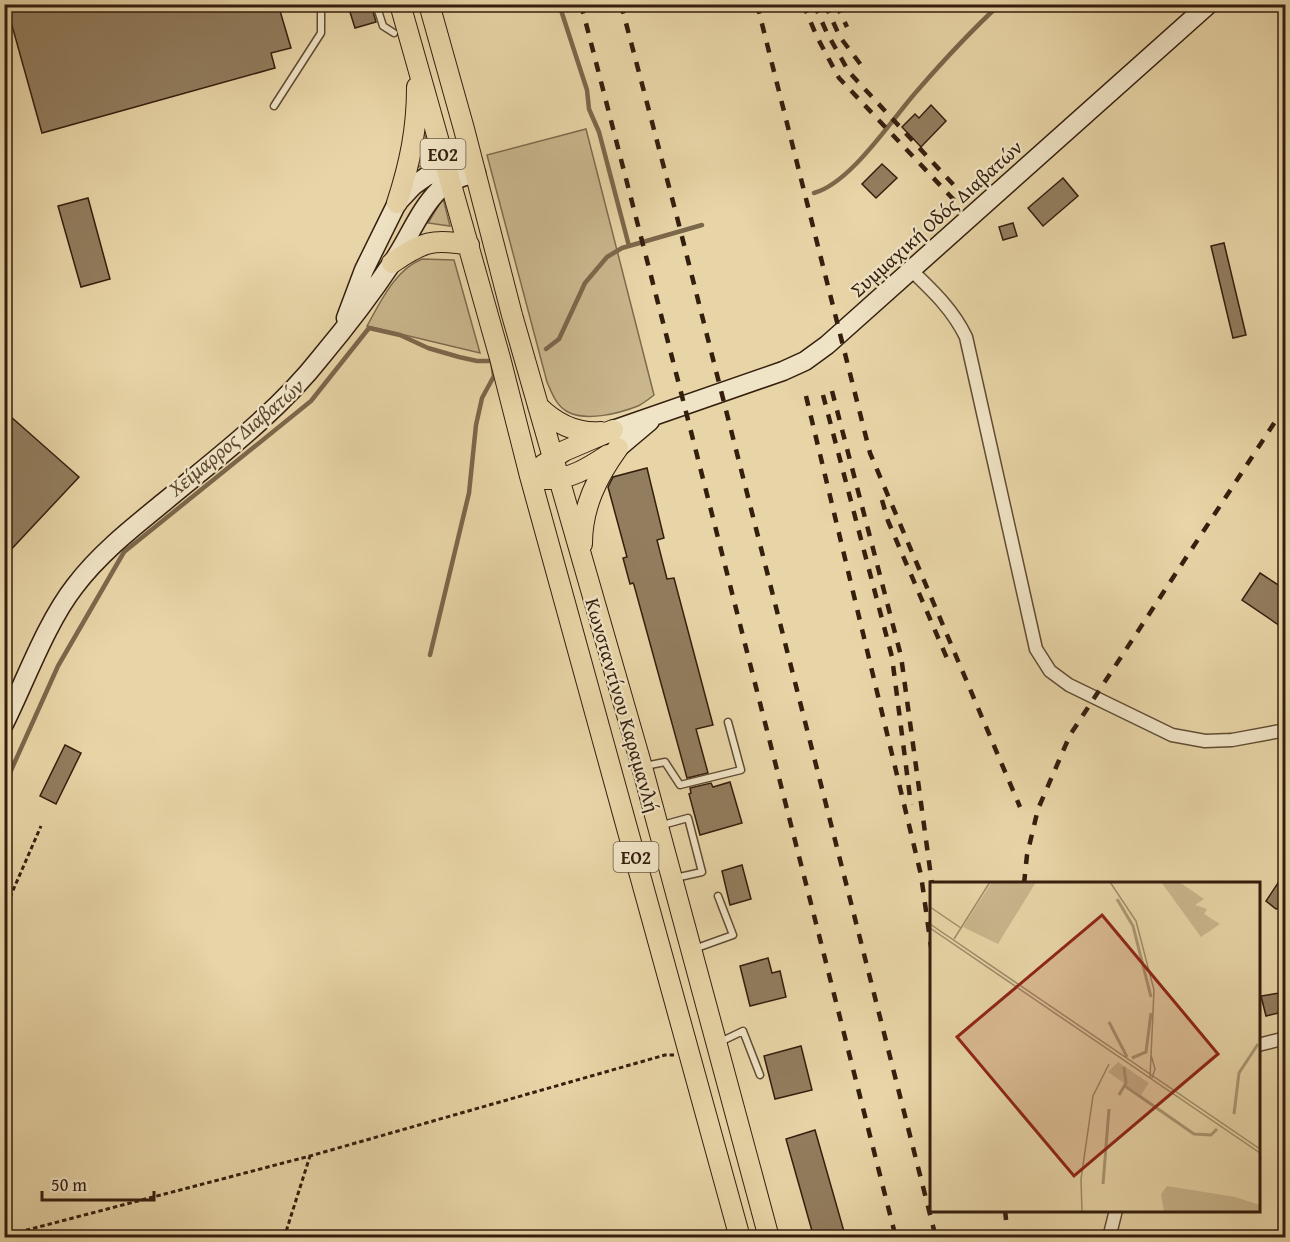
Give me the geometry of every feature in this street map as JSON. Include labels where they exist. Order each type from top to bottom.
[{"type":"main road","name":"ΕΟ2","points":[[400,4],[469,245]]},
{"type":"main road","name":"ΕΟ2","points":[[429,4],[474,167]]},
{"type":"main road","name":"Συμμαχική Οδός Διαβατών","points":[[615,439],[661,413],[753,383],[805,361],[840,336],[1209,4]]},
{"type":"main road","points":[[341,331],[364,270],[397,203],[413,147],[416,63]]},
{"type":"main road","points":[[397,203],[421,180],[474,167]]},
{"type":"main road","name":"Κωνσταντίνου Καραμανλή","points":[[474,167],[552,458],[642,767],[769,1238]]},
{"type":"main road","points":[[4,724],[52,623],[73,588],[89,569],[138,523],[228,449],[306,375],[392,263],[449,174]]},
{"type":"main road","points":[[392,263],[428,242],[447,241],[469,245]]},
{"type":"main road","name":"Κωνσταντίνου Καραμανλή","points":[[469,245],[530,476],[740,1238]]},
{"type":"main road","points":[[538,406],[548,416],[572,429],[599,432],[615,439]]},
{"type":"main road","points":[[530,476],[552,458],[579,444],[615,439]]},
{"type":"main road","points":[[530,476],[559,480],[584,471],[615,439]]},
{"type":"main road","points":[[582,558],[582,536],[591,493],[615,439]]},
{"type":"street","points":[[911,270],[941,298],[957,319],[966,337],[1036,649],[1050,672],[1069,685],[1172,735],[1205,741],[1232,740],[1286,730]]},
{"type":"street","points":[[1260,1044],[1286,1038]]},
{"type":"street","points":[[1109,1238],[1116,1212]]},
{"type":"lane","points":[[274,106],[321,33],[321,4]]},
{"type":"lane","points":[[376,4],[383,26],[394,33]]},
{"type":"lane","points":[[642,767],[665,762],[680,785],[741,770],[728,722]]},
{"type":"lane","points":[[658,827],[688,818],[702,872],[672,879]]},
{"type":"lane","points":[[691,950],[733,935],[718,896]]},
{"type":"lane","points":[[717,1043],[743,1031],[760,1075]]},
{"type":"path","points":[[4,911],[41,826]]},
{"type":"path","points":[[4,1236],[310,1156],[665,1055],[690,1055]]},
{"type":"path","points":[[284,1238],[310,1156]]},
{"type":"shaded area","points":[[586,129],[654,395],[631,409],[594,416],[568,412],[555,399],[547,382],[487,155]]},
{"type":"shaded area","points":[[424,132],[432,159],[414,170]]},
{"type":"shaded area","points":[[443,198],[450,226],[428,223]]},
{"type":"shaded area","points":[[422,259],[454,260],[480,353],[367,326],[396,278],[412,264]]},
{"type":"building","points":[[6,4],[278,4],[291,48],[271,53],[275,68],[42,133]]},
{"type":"building","points":[[362,4],[371,4],[376,22],[355,28],[349,9]]},
{"type":"building","points":[[931,105],[946,121],[921,147],[902,127],[915,114],[919,118]]},
{"type":"building","points":[[882,164],[897,178],[876,198],[862,184]]},
{"type":"building","points":[[1063,178],[1078,196],[1043,226],[1028,208]]},
{"type":"building","points":[[88,198],[110,279],[81,287],[58,206]]},
{"type":"building","points":[[1013,223],[1017,236],[1003,240],[999,227]]},
{"type":"building","points":[[1224,243],[1246,335],[1233,338],[1211,246]]},
{"type":"building","points":[[10,416],[79,477],[4,557],[4,421]]},
{"type":"building","points":[[647,468],[664,538],[657,540],[667,579],[674,578],[713,725],[696,729],[708,773],[687,778],[634,585],[630,584],[623,558],[627,557],[608,487],[613,477]]},
{"type":"building","points":[[1260,573],[1286,590],[1286,630],[1242,600]]},
{"type":"building","points":[[65,745],[81,753],[56,804],[40,796]]},
{"type":"building","points":[[730,782],[742,823],[700,835],[689,794],[691,793],[690,788],[711,783],[713,787]]},
{"type":"building","points":[[742,865],[751,899],[730,905],[722,871]]},
{"type":"building","points":[[1286,871],[1286,907],[1276,909],[1266,901]]},
{"type":"building","points":[[768,958],[772,973],[780,971],[786,997],[750,1006],[740,966]]},
{"type":"building","points":[[1279,993],[1283,1012],[1266,1016],[1261,996]]},
{"type":"building","points":[[801,1046],[812,1090],[775,1099],[764,1056]]},
{"type":"building","points":[[815,1130],[845,1235],[838,1238],[814,1238],[786,1139]]},
{"type":"waterway","points":[[559,4],[587,90],[589,109],[599,132],[629,246]]},
{"type":"waterway","name":"Χείμαρρος Διαβατών","points":[[814,193],[828,187],[856,164],[937,69],[1000,4]]},
{"type":"waterway","name":"Χείμαρρος Διαβατών","points":[[546,349],[559,339],[585,283],[607,257],[622,248],[702,225]]},
{"type":"waterway","name":"Χείμαρρος Διαβατών","points":[[4,786],[58,666],[124,552],[311,401],[369,328],[400,335],[428,348],[459,357],[477,361],[492,361],[494,376],[482,398],[476,425],[469,493],[430,655]]},
{"type":"railway","points":[[581,4],[896,1238]]},
{"type":"railway","points":[[621,4],[936,1238]]},
{"type":"railway","points":[[757,4],[870,453],[1020,807]]},
{"type":"railway","points":[[803,4],[817,37],[839,78],[955,201]]},
{"type":"railway","points":[[814,4],[849,72],[962,194]]},
{"type":"railway","points":[[825,4],[840,37],[864,69]]},
{"type":"railway","points":[[836,4],[847,27]]},
{"type":"railway","points":[[832,391],[901,656],[932,882]]},
{"type":"railway","points":[[823,395],[892,657],[911,805]]},
{"type":"railway","points":[[806,396],[921,875],[930,940]]},
{"type":"railway","points":[[1024,882],[1027,855],[1038,809],[1070,735],[1286,405]]},
{"type":"railway","points":[[882,500],[888,521],[949,663]]},
{"type":"railway","points":[[1005,1212],[1008,1238]]}]
